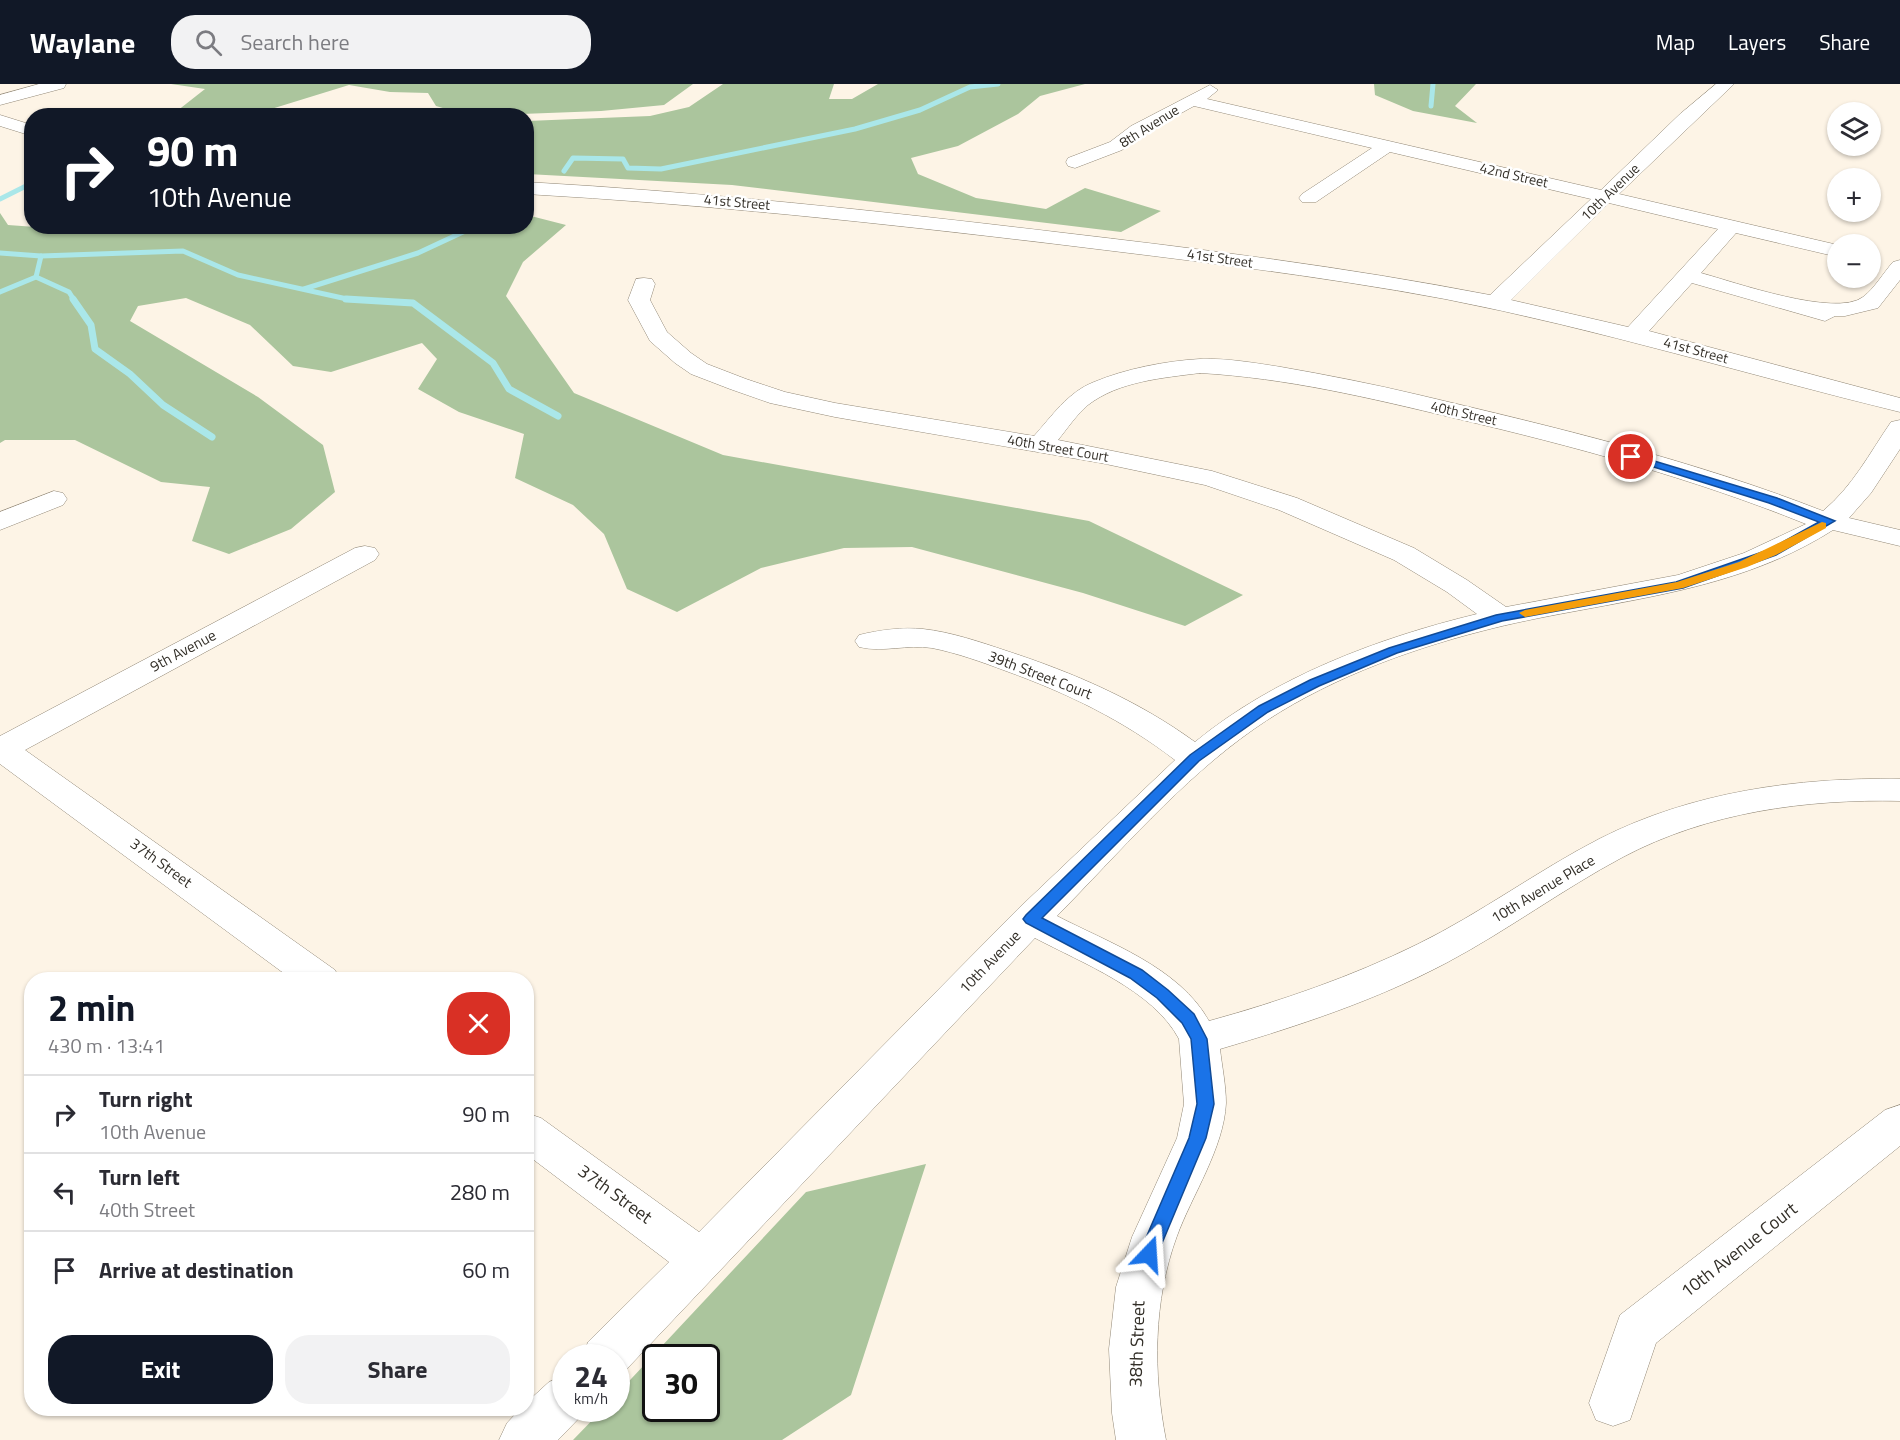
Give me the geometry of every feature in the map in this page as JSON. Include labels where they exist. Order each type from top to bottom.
[{"type":"street","points":[[0,100],[58,84]]},
{"type":"street","name":"8th Avenue","points":[[1075,162],[1116,146],[1137,130],[1221,84]]},
{"type":"street","name":"10th Avenue","points":[[1495,303],[1686,118],[1726,84]]},
{"type":"street","name":"42nd Street","points":[[1191,100],[1827,248]]},
{"type":"street","points":[[0,120],[24,128]]},
{"type":"street","points":[[1309,198],[1386,146]]},
{"type":"street","name":"41st Street","points":[[534,189],[732,202],[917,221],[1238,261],[1495,303],[1634,334],[1900,405]]},
{"type":"street","points":[[1634,334],[1732,226]]},
{"type":"street","points":[[1686,275],[1816,311],[1845,309],[1870,303],[1900,266],[1881,261]]},
{"type":"street","name":"40th Street Court","points":[[644,284],[639,300],[658,336],[699,369],[803,404],[1040,445],[1212,479],[1296,507],[1404,554],[1457,586],[1500,617]]},
{"type":"street","name":"40th Street","points":[[1040,445],[1079,400],[1101,387],[1136,376],[1200,366],[1249,369],[1341,384],[1552,435],[1672,469],[1829,521],[1900,538]]},
{"type":"street","name":"10th Avenue","points":[[619,1344],[1031,919],[1194,758],[1263,709],[1314,683],[1393,650],[1500,617],[1679,586],[1772,552],[1829,521],[1870,479],[1900,427]]},
{"type":"street","points":[[0,522],[54,499]]},
{"type":"street","name":"9th Avenue","points":[[1,748],[365,554]]},
{"type":"street","name":"39th Street Court","points":[[870,641],[922,638],[972,649],[1048,676],[1112,702],[1141,719],[1194,758]]},
{"type":"street","name":"37th Street","points":[[1,748],[310,972]]},
{"type":"street","name":"10th Avenue Place","points":[[1199,1039],[1292,1012],[1387,975],[1473,932],[1613,847],[1678,820],[1737,805],[1783,797],[1829,792],[1900,790]]},
{"type":"street","name":"38th Street","points":[[1031,919],[1136,974],[1163,994],[1188,1018],[1199,1039],[1205,1104],[1198,1138],[1154,1237],[1139,1287],[1133,1349],[1136,1413],[1142,1440]]},
{"type":"street","name":"10th Avenue Court","points":[[1613,1403],[1637,1330],[1900,1122]]},
{"type":"street","name":"37th Street","points":[[534,1136],[702,1260]]},
{"type":"street","points":[[524,1440],[552,1412]]},
{"type":"green space","points":[[171,84],[693,84],[664,105],[601,111],[534,114],[534,108],[443,108],[436,106],[428,93],[390,92],[349,85],[274,108],[181,108],[205,89]]},
{"type":"green space","points":[[723,84],[834,84],[829,99],[852,99],[878,84],[1085,84],[1040,96],[1018,114],[958,146],[911,158],[918,174],[976,198],[1046,209],[1085,188],[1161,211],[1121,232],[732,185],[534,174],[534,121],[650,116],[689,107]]},
{"type":"green space","points":[[1374,84],[1476,84],[1455,106],[1477,123],[1413,111],[1375,95]]},
{"type":"green space","points":[[0,213],[8,225],[24,226],[24,234],[534,234],[534,217],[566,225],[523,262],[506,296],[574,393],[723,455],[1089,521],[1243,595],[1185,626],[1083,593],[912,547],[844,548],[761,568],[677,612],[627,589],[604,534],[573,505],[515,478],[524,434],[459,412],[418,389],[437,359],[422,343],[331,372],[293,366],[250,325],[186,298],[138,306],[130,321],[258,397],[323,445],[335,492],[291,529],[229,554],[192,541],[210,487],[161,482],[75,440],[5,440],[0,443]]},
{"type":"green space","points":[[926,1164],[851,1395],[782,1440],[573,1440],[590,1422],[630,1422],[630,1380],[642,1367],[642,1422],[720,1422],[720,1344],[664,1344],[806,1192]]},
{"type":"waterway","points":[[564,171],[573,158],[623,159],[628,168],[661,169],[855,129],[920,110],[970,87],[998,84]]},
{"type":"waterway","points":[[1431,106],[1433,84]]},
{"type":"waterway","points":[[0,199],[24,187]]},
{"type":"waterway","points":[[304,289],[418,253],[459,234]]},
{"type":"waterway","points":[[41,256],[183,251],[238,275],[347,299],[367,300]]},
{"type":"waterway","points":[[0,253],[41,256]]},
{"type":"waterway","points":[[36,277],[41,256]]},
{"type":"waterway","points":[[0,292],[36,277]]},
{"type":"waterway","points":[[36,277],[69,292],[74,300]]},
{"type":"waterway","points":[[73,299],[91,325],[95,349],[130,374],[163,405],[212,437]]},
{"type":"waterway","points":[[346,299],[413,303],[493,363],[509,389],[558,416]]},
{"type":"slow traffic","points":[[1525,613],[1679,586],[1772,552],[1822,525]]},
{"type":"route","points":[[1149,1254],[1154,1237],[1198,1138],[1205,1104],[1199,1039],[1188,1018],[1163,994],[1136,974],[1031,919],[1194,758],[1263,709],[1314,683],[1393,650],[1500,617],[1679,586],[1772,552],[1829,521],[1773,501],[1631,457]]}]
